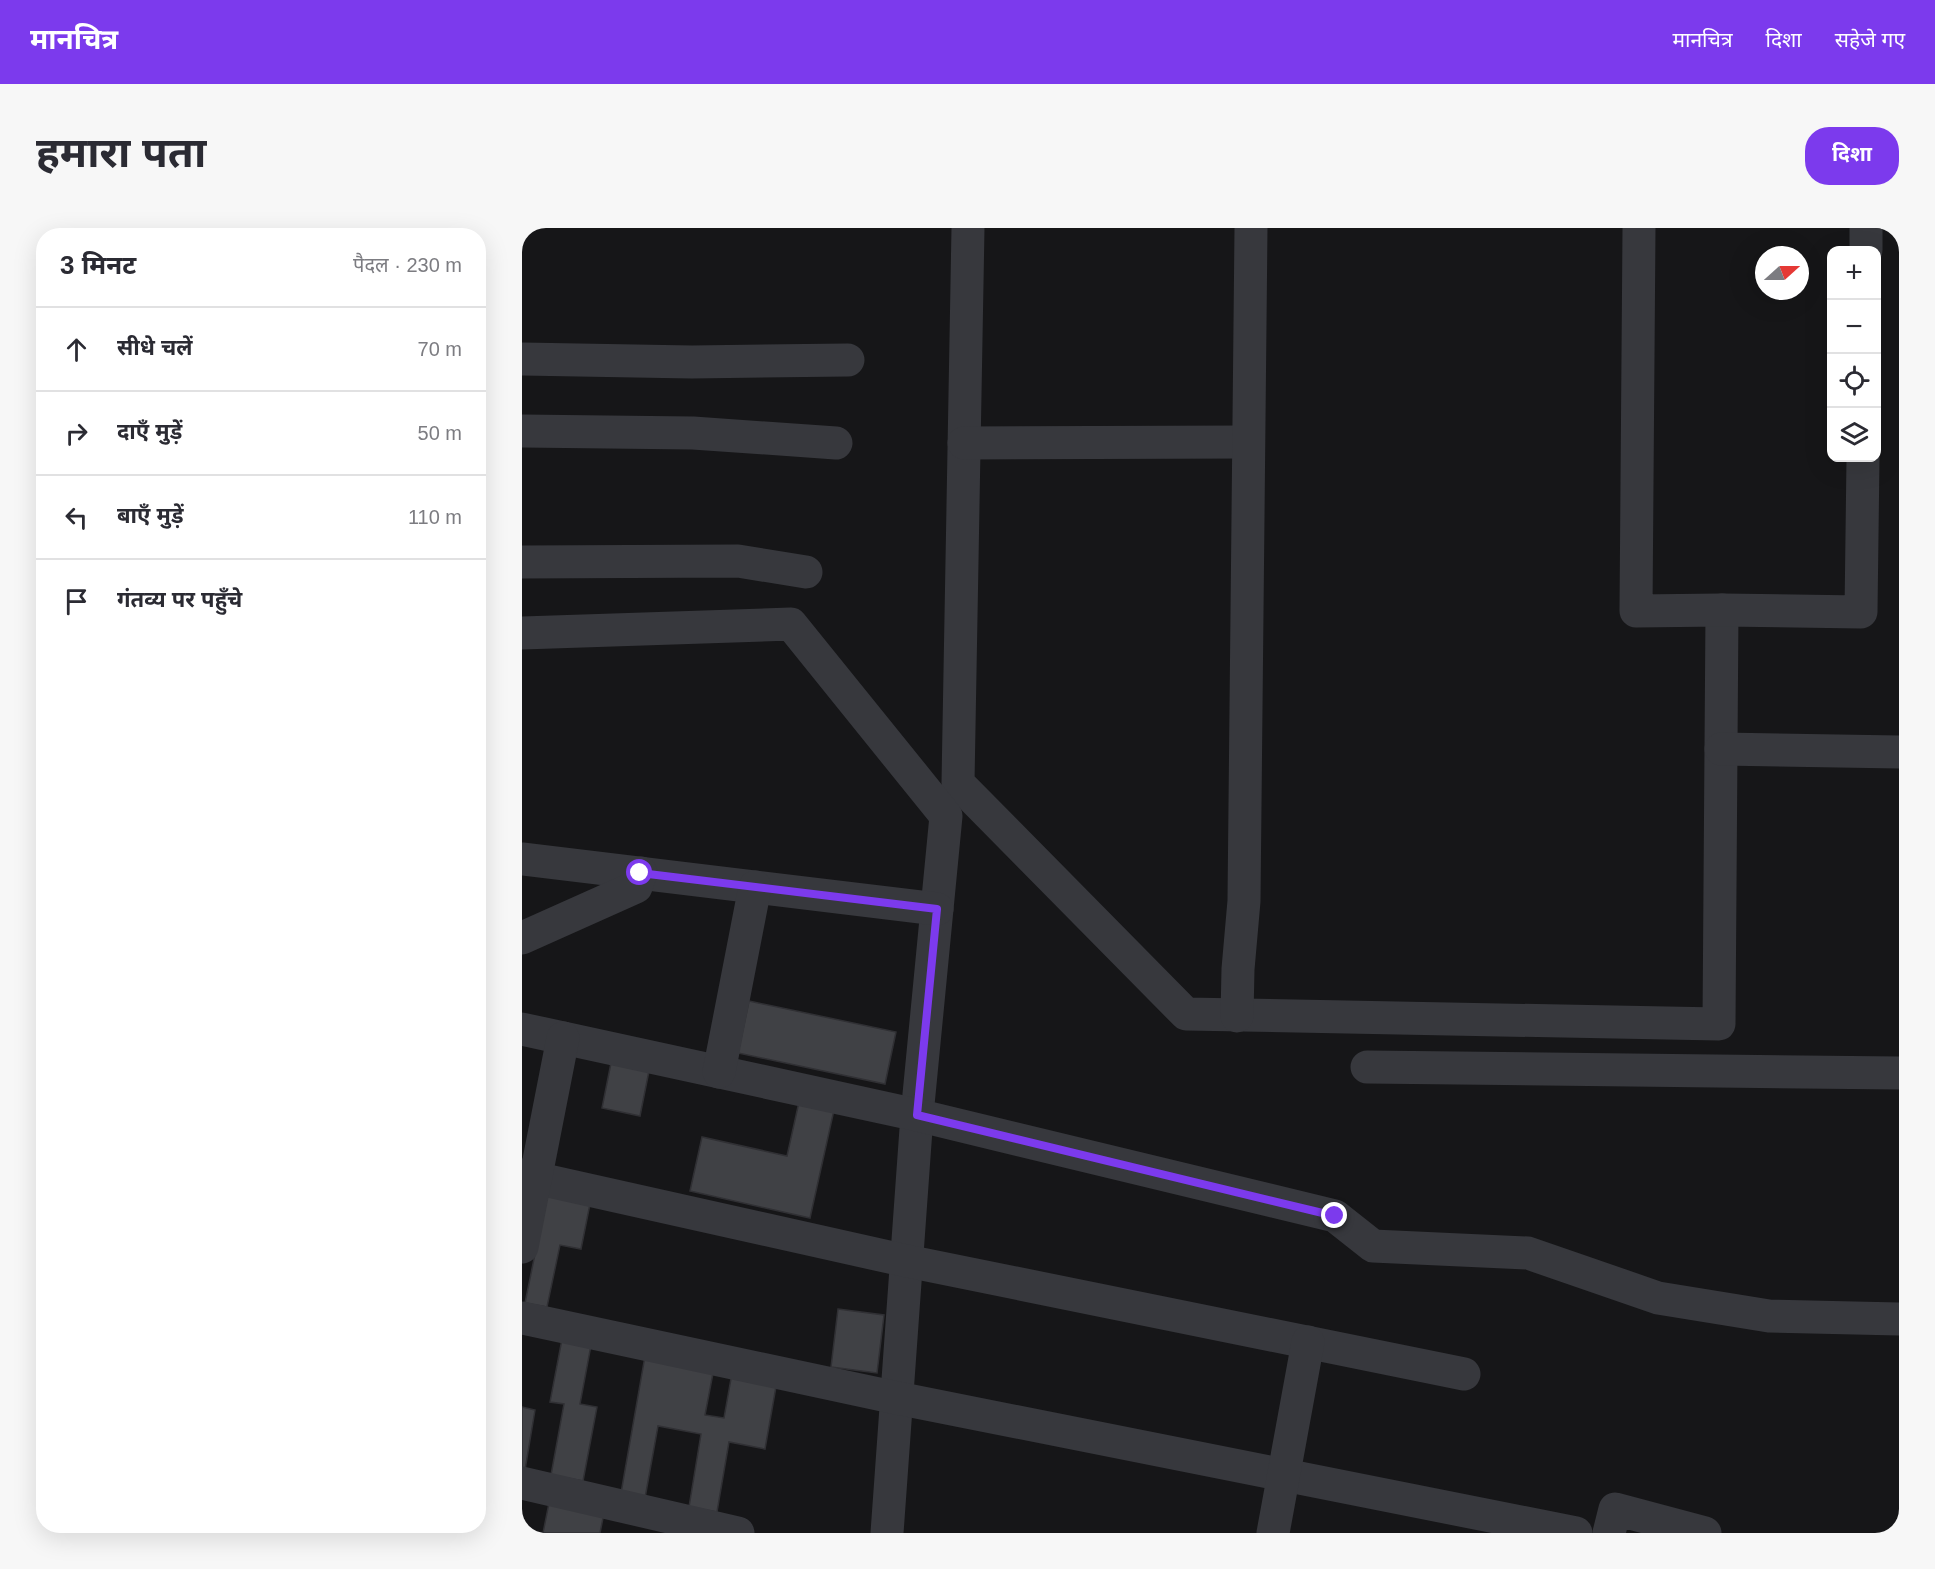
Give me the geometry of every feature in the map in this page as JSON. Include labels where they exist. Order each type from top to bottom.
[{"type":"street","points":[[968,228],[958,783],[1186,1014],[1719,1024],[1722,610]]},
{"type":"street","points":[[1237,1016],[1238,969],[1244,901],[1251,228]]},
{"type":"street","points":[[1639,228],[1636,611],[1861,612],[1863,462]]},
{"type":"street","points":[[1866,228],[1866,246]]},
{"type":"street","points":[[522,359],[692,362],[848,360]]},
{"type":"street","points":[[522,431],[693,434],[836,443]]},
{"type":"street","points":[[964,443],[1248,442]]},
{"type":"street","points":[[522,562],[738,561],[806,572]]},
{"type":"street","points":[[522,633],[791,624],[946,816],[917,1115],[887,1533]]},
{"type":"street","points":[[1721,749],[1899,752]]},
{"type":"street","points":[[522,859],[937,909]]},
{"type":"street","points":[[522,938],[636,887],[640,873]]},
{"type":"street","points":[[719,1072],[755,887]]},
{"type":"street","points":[[522,1029],[917,1115],[1335,1216],[1373,1246],[1528,1253],[1658,1298],[1769,1316],[1899,1319]]},
{"type":"street","points":[[522,1247],[529,1176],[563,1038]]},
{"type":"street","points":[[1366,1066],[1899,1073]]},
{"type":"street","points":[[529,1176],[907,1261],[1464,1374]]},
{"type":"street","points":[[522,1318],[897,1398],[1576,1533]]},
{"type":"street","points":[[1273,1533],[1308,1342]]},
{"type":"street","points":[[522,1483],[738,1533]]},
{"type":"street","points":[[1609,1533],[1615,1509],[1705,1533]]},
{"type":"building","points":[[749,1001],[896,1032],[885,1084],[738,1053]]},
{"type":"building","points":[[612,1058],[650,1066],[640,1116],[602,1108]]},
{"type":"building","points":[[799,1102],[834,1110],[810,1218],[690,1191],[702,1137],[787,1156]]},
{"type":"building","points":[[547,1195],[590,1204],[581,1249],[560,1245],[547,1307],[525,1303]]},
{"type":"building","points":[[838,1309],[884,1315],[877,1373],[831,1367]]},
{"type":"building","points":[[563,1334],[592,1340],[580,1404],[597,1407],[583,1481],[551,1475],[564,1404],[550,1402]]},
{"type":"building","points":[[645,1356],[714,1368],[705,1415],[724,1418],[732,1373],[777,1381],[765,1449],[729,1442],[717,1512],[689,1507],[701,1434],[658,1426],[645,1498],[621,1493]]},
{"type":"building","points":[[522,1407],[535,1410],[524,1476],[522,1475]]},
{"type":"building","points":[[549,1503],[604,1513],[600,1533],[543,1533]]},
{"type":"route","points":[[640,873],[937,909],[917,1115],[1335,1216]]}]
